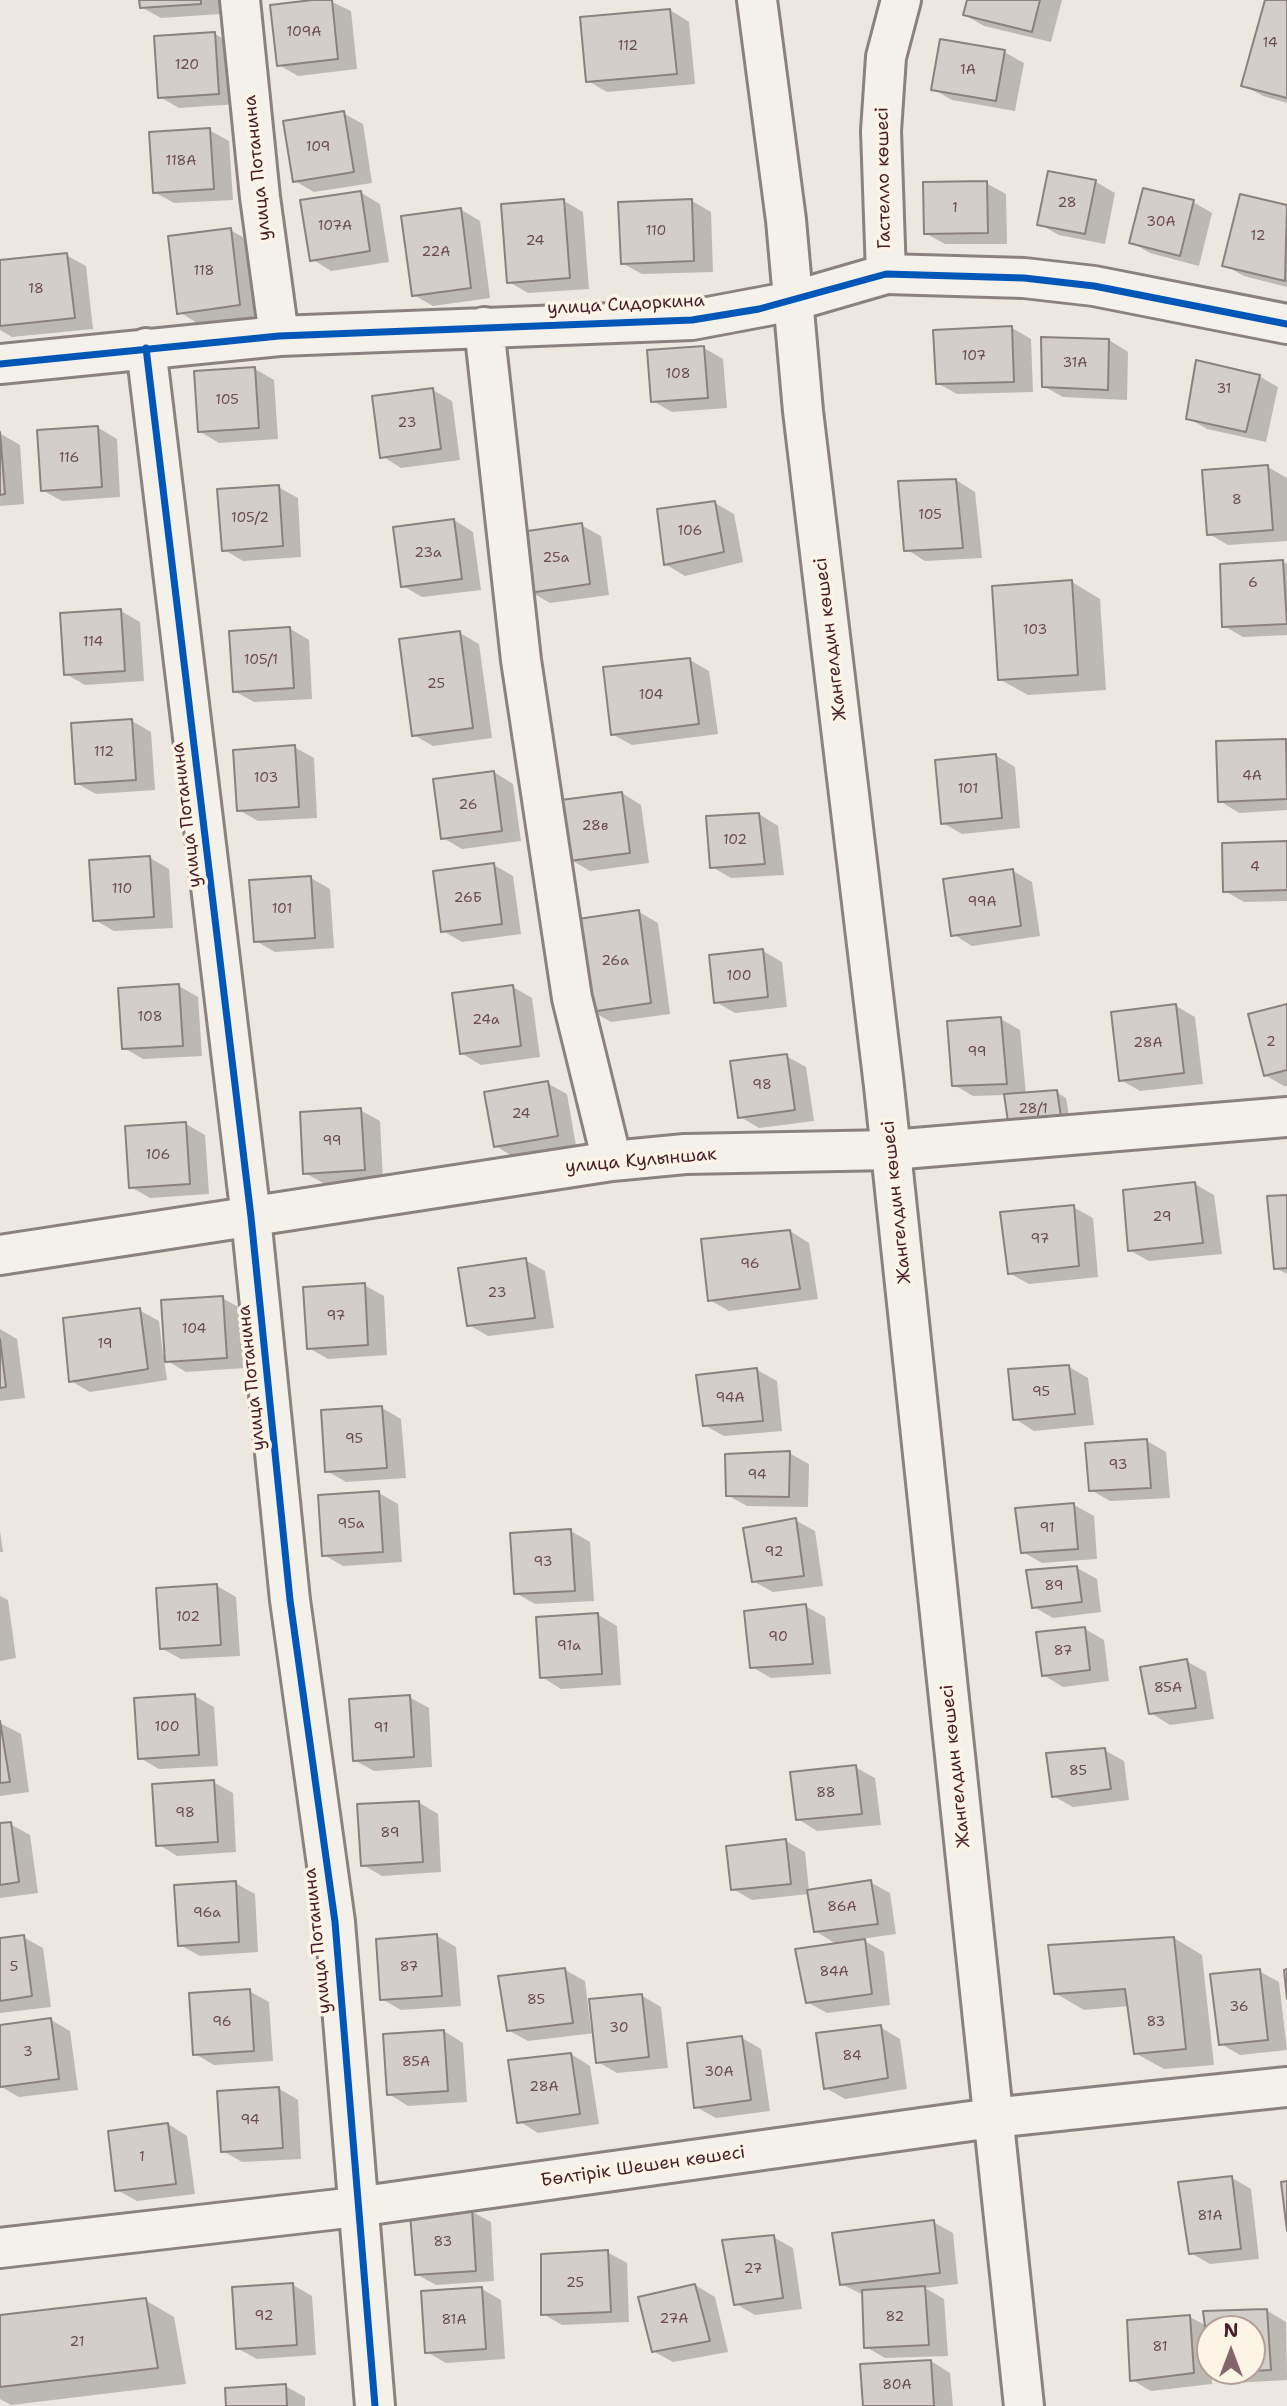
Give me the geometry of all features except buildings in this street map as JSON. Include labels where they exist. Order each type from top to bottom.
[{"type":"street","name":"улица Потанина","points":[[240,0],[260,197],[279,336]]},
{"type":"street","name":"Жангелдин көшесі","points":[[757,0],[891,1150],[1024,2406]]},
{"type":"street","name":"Гастелло көшесі","points":[[886,274],[880,131],[886,57],[901,0]]},
{"type":"street","name":"улица Сидоркина","points":[[0,364],[279,336],[692,320],[793,301],[886,274],[1024,278],[1094,286],[1287,324]]},
{"type":"street","points":[[484,327],[521,660],[570,985],[612,1161]]},
{"type":"street","name":"улица Потанина","points":[[146,348],[251,1217],[290,1600],[335,1922],[356,2207],[375,2406]]},
{"type":"street","name":"улица Кулыншак","points":[[0,1255],[612,1161],[685,1154],[891,1150],[1287,1117]]},
{"type":"street","name":"Бөлтірік Шешен көшесі","points":[[0,2248],[356,2207],[992,2119],[1287,2087]]},
{"type":"cycle path","points":[[0,364],[279,336],[692,320],[759,309],[886,274],[1024,278],[1094,286],[1287,324]]},
{"type":"cycle path","points":[[146,348],[251,1217],[290,1600],[335,1922],[375,2406]]}]
